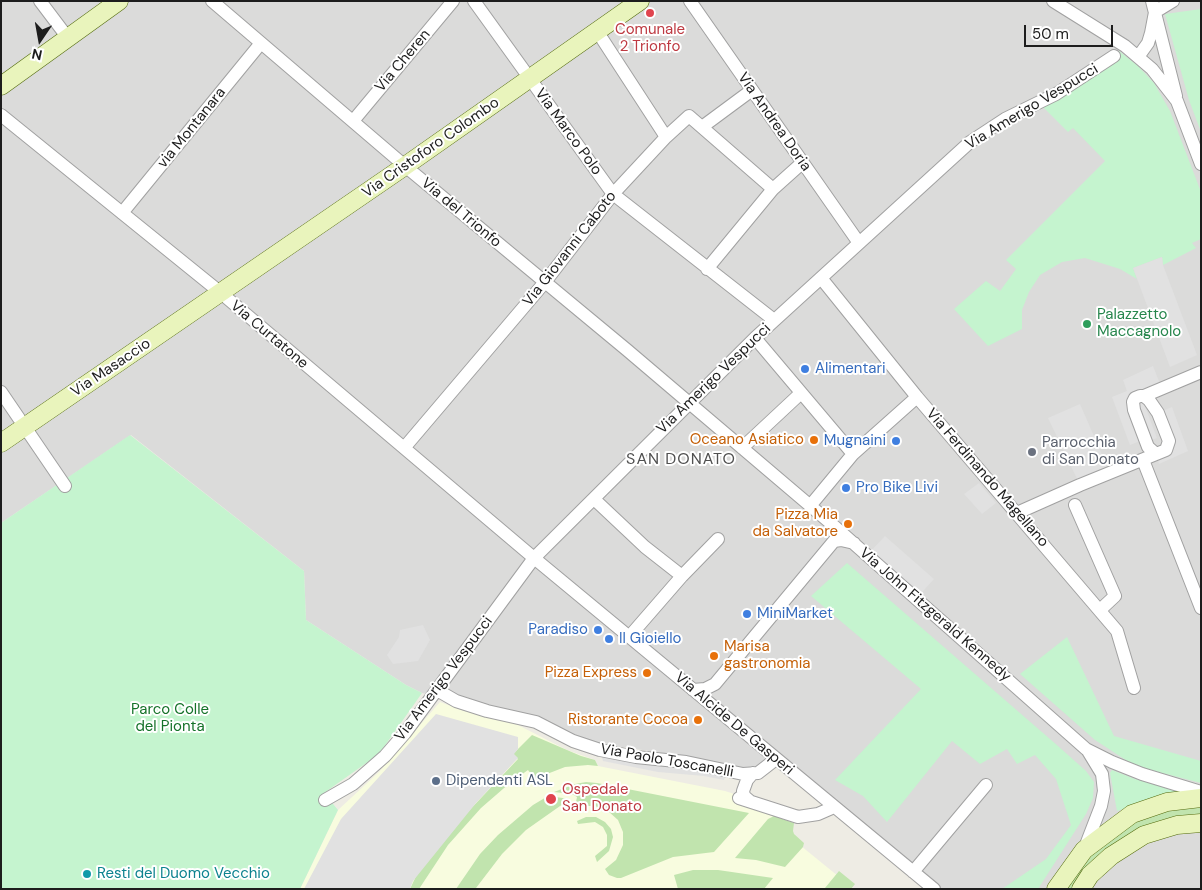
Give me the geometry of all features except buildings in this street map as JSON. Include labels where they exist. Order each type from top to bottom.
[{"type":"street","points":[[40,1],[68,38]]},
{"type":"street","points":[[1,86],[119,1]]},
{"type":"street","name":"Via del Trionfo","points":[[212,1],[405,166],[688,403]]},
{"type":"street","name":"Via Cheren","points":[[353,121],[453,1]]},
{"type":"street","name":"Via Marco Polo","points":[[474,1],[613,194],[774,320]]},
{"type":"street","name":"Via Andrea Doria","points":[[690,1],[859,243]]},
{"type":"street","points":[[1053,1],[1125,46],[1152,69],[1177,101]]},
{"type":"street","points":[[1154,7],[1173,1]]},
{"type":"street","name":"Via Cristoforo Colombo","points":[[221,293],[597,32],[629,4]]},
{"type":"street","points":[[1138,57],[1148,43],[1152,33],[1154,7]]},
{"type":"street","points":[[1154,7],[1177,101],[1201,164]]},
{"type":"street","points":[[597,32],[666,137]]},
{"type":"street","name":"via Montanara","points":[[122,213],[261,43]]},
{"type":"street","name":"Via Amerigo Vespucci","points":[[325,800],[353,784],[385,756],[405,733],[534,558],[688,403],[774,320],[970,142],[1006,120],[1056,94],[1114,56]]},
{"type":"street","points":[[752,90],[702,127],[773,189]]},
{"type":"street","name":"Via Curtatone","points":[[1,114],[221,293],[534,558]]},
{"type":"street","name":"Via Giovanni Caboto","points":[[404,448],[545,282],[613,194],[666,137],[689,116],[702,127]]},
{"type":"street","points":[[707,269],[773,189],[802,163]]},
{"type":"street","name":"Via Ferdinando Magellano","points":[[821,278],[917,397],[1118,631],[1134,688]]},
{"type":"street","name":"Via Masaccio","points":[[1,443],[221,293]]},
{"type":"street","points":[[755,338],[853,454]]},
{"type":"street","points":[[1156,454],[1148,447],[1134,410],[1133,402],[1135,398],[1170,386],[1201,372]]},
{"type":"street","points":[[1158,413],[1159,402],[1170,386]]},
{"type":"street","points":[[1,392],[65,486]]},
{"type":"street","points":[[742,448],[801,393]]},
{"type":"street","points":[[1017,513],[1166,450],[1169,441],[1158,413],[1144,396]]},
{"type":"street","points":[[810,506],[853,454],[917,397]]},
{"type":"street","name":"Via John Fitzgerald Kennedy","points":[[688,403],[854,543],[1086,749],[1142,774],[1201,792]]},
{"type":"street","points":[[1143,460],[1201,608]]},
{"type":"street","points":[[594,499],[645,547],[682,576]]},
{"type":"street","points":[[1075,505],[1115,596],[1100,610]]},
{"type":"street","points":[[712,705],[710,698],[715,684],[834,541],[836,534],[834,526]]},
{"type":"street","points":[[629,637],[682,576],[718,539]]},
{"type":"street","points":[[834,541],[841,540],[854,543]]},
{"type":"street","name":"Via Alcide De Gasperi","points":[[534,558],[934,889]]},
{"type":"street","points":[[693,690],[705,689],[715,684]]},
{"type":"street","name":"Via Paolo Toscanelli","points":[[437,690],[456,701],[487,711],[529,720],[573,741],[600,750],[636,757],[686,762],[743,774],[758,773],[776,759]]},
{"type":"street","points":[[1056,889],[1084,850],[1101,806],[1104,791],[1102,774],[1086,749]]},
{"type":"street","points":[[753,774],[746,780],[742,791],[745,800],[786,815],[798,817],[818,814],[834,807]]},
{"type":"street","points":[[913,872],[986,785]]},
{"type":"street","points":[[1084,850],[1132,814],[1167,802],[1201,798]]},
{"type":"street","points":[[1081,889],[1090,876],[1111,856],[1144,835],[1177,825],[1201,822]]},
{"type":"shaded area","points":[[1,1],[1201,1],[1201,801],[1053,889],[934,889],[776,759],[752,772],[683,756],[602,744],[572,734],[536,717],[422,693],[406,685],[306,620],[304,571],[131,435],[1,523]]},
{"type":"shaded area","points":[[1162,257],[1163,265],[1197,355],[1170,367],[1133,268]]},
{"type":"shaded area","points":[[1153,366],[1162,389],[1143,401],[1157,438],[1148,441],[1145,439],[1130,445],[1112,397],[1127,391],[1123,380]]},
{"type":"shaded area","points":[[1080,404],[1110,473],[1080,485],[1048,418]]},
{"type":"shaded area","points":[[1172,407],[1188,451],[1159,464],[1156,454],[1166,450],[1158,413]]},
{"type":"shaded area","points":[[979,483],[996,503],[982,514],[964,494]]},
{"type":"shaded area","points":[[885,536],[934,579],[916,599],[867,555]]},
{"type":"shaded area","points":[[423,625],[430,640],[418,661],[393,664],[387,655],[399,637],[400,630]]},
{"type":"shaded area","name":"Ospedale San Donato","points":[[440,702],[464,711],[514,723],[567,750],[595,760],[598,766],[725,791],[794,813],[790,837],[854,889],[300,889],[338,810],[379,772]]},
{"type":"shaded area","name":"Dipendenti ASL","points":[[436,714],[518,737],[518,749],[514,754],[518,758],[476,803],[413,881],[410,889],[304,889],[341,819]]},
{"type":"shaded area","points":[[600,750],[726,771],[724,780],[704,776],[658,772],[603,761]]},
{"type":"shaded area","points":[[1201,829],[1201,889],[1090,889],[1108,868],[1160,837]]},
{"type":"green space","points":[[1201,9],[1201,132],[1189,100],[1165,14]]},
{"type":"green space","points":[[1119,51],[1138,66],[1154,83],[1170,111],[1201,192],[1201,239],[1192,243],[1196,248],[1163,265],[1162,257],[1133,268],[1137,279],[1120,269],[1085,258],[1062,262],[1040,275],[1029,292],[1022,310],[1022,329],[988,346],[954,309],[986,281],[1000,291],[1016,269],[1006,260],[1105,161],[1073,128],[1068,132],[1043,107]]},
{"type":"green space","name":"Parco Colle del Pionta","points":[[130,435],[304,571],[306,620],[406,685],[422,693],[379,754],[324,793],[338,810],[300,889],[1,889],[1,523]]},
{"type":"green space","points":[[847,563],[1058,746],[1086,771],[1094,782],[1093,798],[1086,814],[1038,889],[1002,889],[1046,859],[1071,825],[1056,779],[1035,755],[1017,764],[1007,749],[980,764],[952,741],[887,822],[863,796],[835,780],[921,689],[811,596]]},
{"type":"green space","points":[[1067,637],[1114,736],[1201,761],[1201,783],[1135,766],[1095,740],[1020,674]]},
{"type":"green space","points":[[532,735],[595,760],[598,766],[565,767],[547,774],[536,781],[528,770],[481,808],[448,845],[419,889],[410,889],[425,857],[518,759],[513,754]]},
{"type":"green space","points":[[1112,770],[1135,779],[1177,789],[1178,793],[1117,811],[1110,773]]},
{"type":"green space","points":[[586,782],[749,813],[714,852],[673,857],[617,878],[609,875],[605,869],[616,860],[623,845],[623,832],[618,820],[608,811],[595,806],[586,806],[573,811],[570,806],[576,802],[577,797],[572,794],[554,792]]},
{"type":"green space","points":[[548,796],[570,799],[526,830],[502,854],[476,888],[456,889],[480,854],[498,835],[533,805]]},
{"type":"green space","points":[[1201,804],[1201,817],[1182,819],[1073,889],[1059,889],[1099,845],[1136,820],[1176,806]]},
{"type":"green space","points":[[774,816],[794,823],[794,834],[804,843],[803,847],[785,867],[756,860],[735,858],[768,819]]},
{"type":"green space","points":[[586,817],[596,817],[605,822],[611,829],[613,837],[609,851],[597,862],[595,856],[607,846],[607,835],[603,827],[595,822],[578,824],[577,821]]},
{"type":"green space","points":[[693,870],[718,870],[773,878],[764,889],[678,889],[674,875]]},
{"type":"green space","points":[[839,871],[855,884],[851,889],[826,889],[825,888]]},
{"type":"place","name":"Comunale 2 Trionfo","points":[[650,13]]},
{"type":"place","name":"Palazzetto Maccagnolo","points":[[1087,324]]},
{"type":"place","name":"Alimentari","points":[[805,369]]},
{"type":"place","name":"Oceano Asiatico","points":[[814,440]]},
{"type":"place","name":"Mugnaini","points":[[896,441]]},
{"type":"place","name":"Parrocchia di San Donato","points":[[1032,452]]},
{"type":"place","name":"Pro Bike Livi","points":[[846,488]]},
{"type":"place","name":"Pizza Mia da Salvatore","points":[[848,524]]},
{"type":"place","name":"MiniMarket","points":[[747,614]]},
{"type":"place","name":"Paradiso","points":[[598,630]]},
{"type":"place","name":"Il Gioiello","points":[[609,639]]},
{"type":"place","name":"Marisa gastronomia","points":[[714,656]]},
{"type":"place","name":"Pizza Express","points":[[647,673]]},
{"type":"place","name":"Ristorante Cocoa","points":[[698,720]]},
{"type":"place","name":"Dipendenti ASL","points":[[436,781]]},
{"type":"place","name":"Ospedale San Donato","points":[[551,799]]},
{"type":"place","name":"Resti del Duomo Vecchio","points":[[87,874]]},
{"type":"district","name":"SAN DONATO","points":[[681,460]]}]
